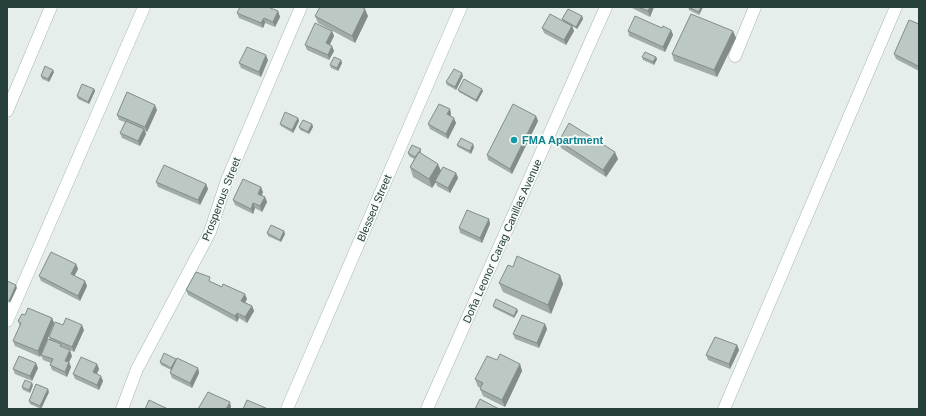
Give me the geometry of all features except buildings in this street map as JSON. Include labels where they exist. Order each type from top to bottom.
[{"type":"street","points":[[7,111],[52,7]]},
{"type":"street","points":[[7,321],[144,7]]},
{"type":"street","name":"Prosperous Street","points":[[122,409],[137,369],[210,232],[227,180],[301,7]]},
{"type":"street","name":"Blessed Street","points":[[287,409],[462,7]]},
{"type":"street","name":"Doña Leonor Carag Canillas Avenue","points":[[427,409],[606,7]]},
{"type":"street","points":[[735,56],[755,7]]},
{"type":"street","points":[[724,409],[896,7]]},
{"type":"place","name":"FMA Apartment","points":[[514,140]]}]
